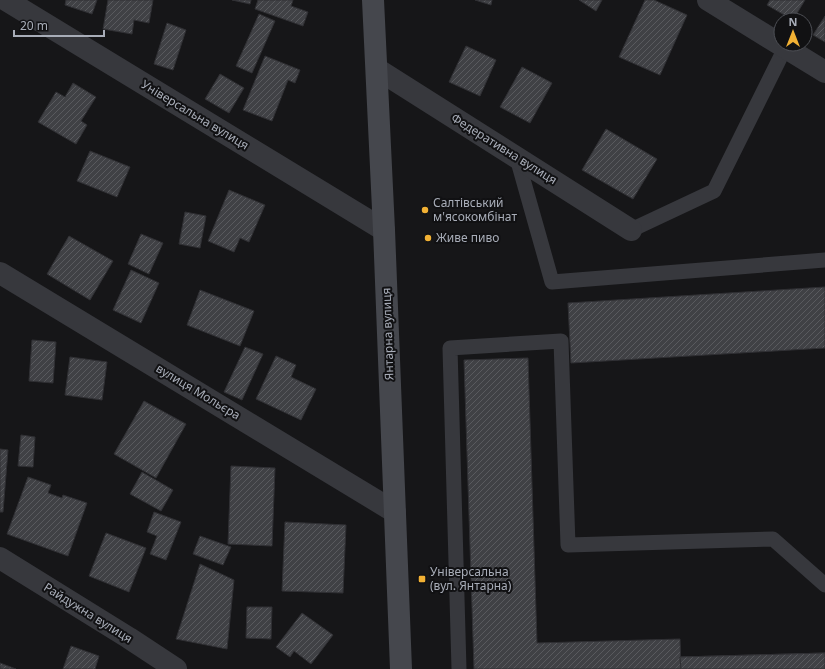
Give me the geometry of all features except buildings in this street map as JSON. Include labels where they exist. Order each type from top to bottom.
[{"type":"main road","name":"Янтарна вулиця","points":[[373,0],[384,230],[401,669]]},
{"type":"street","name":"Універсальна вулиця","points":[[6,0],[384,230]]},
{"type":"street","points":[[708,0],[773,41]]},
{"type":"street","points":[[792,52],[825,72]]},
{"type":"street","name":"Федеративна вулиця","points":[[377,69],[631,230]]},
{"type":"street","name":"вулиця Мольєра","points":[[0,273],[395,512]]},
{"type":"street","name":"Райдужна вулиця","points":[[0,558],[176,669]]},
{"type":"lane","points":[[631,230],[714,191],[783,52]]},
{"type":"lane","points":[[517,158],[552,282],[825,260]]},
{"type":"lane","points":[[459,669],[450,348],[561,341],[568,546],[773,539],[825,584]]},
{"type":"place","name":"Салтівський м'ясокомбінат","points":[[425,210]]},
{"type":"place","name":"Живе пиво","points":[[428,238]]},
{"type":"place","name":"Універсальна (вул. Янтарна)","points":[[422,579]]}]
